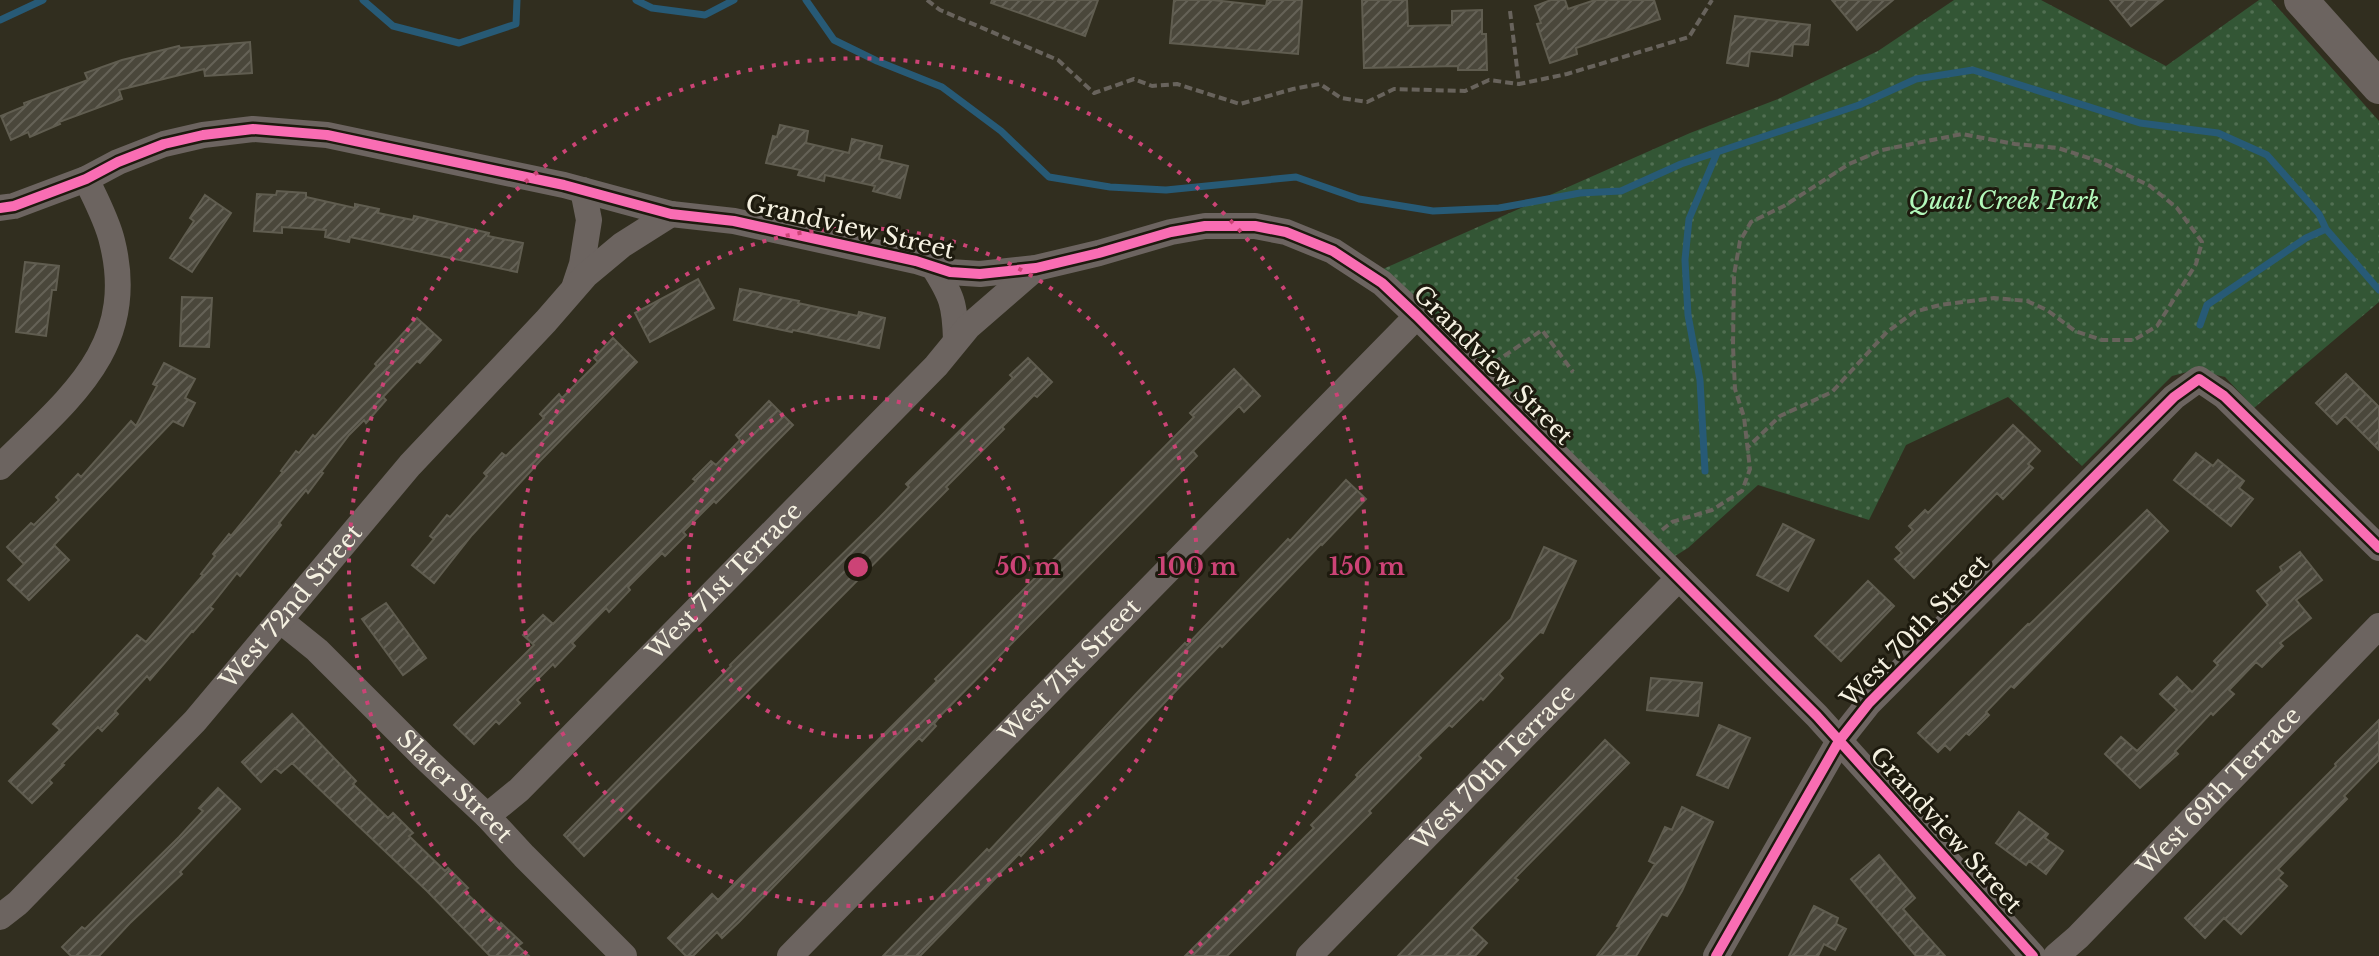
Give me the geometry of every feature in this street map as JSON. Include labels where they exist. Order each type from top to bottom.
[{"type":"street","points":[[2301,0],[2379,87]]},
{"type":"street","name":"Grandview Street","points":[[0,208],[14,206],[86,179],[118,162],[164,144],[253,129],[327,135],[583,190],[671,214],[734,221],[916,261],[950,272],[980,274],[1036,268],[1205,226],[1255,226],[1286,232],[1333,251],[1382,283],[1417,316],[1817,716],[2033,956]]},
{"type":"street","points":[[0,467],[72,395],[99,360],[110,337],[118,307],[120,281],[112,238],[86,179]]},
{"type":"street","name":"West 72nd Street","points":[[574,288],[582,264],[589,220],[583,190]]},
{"type":"street","name":"West 72nd Street","points":[[0,917],[18,903],[166,753],[281,621],[410,465],[574,288],[599,262],[671,214]]},
{"type":"street","points":[[933,266],[950,294],[956,340]]},
{"type":"street","name":"West 71st Terrace","points":[[487,816],[519,790],[936,366],[956,340],[990,306],[1036,268]]},
{"type":"street","name":"West 71st Street","points":[[790,956],[1417,316]]},
{"type":"street","name":"West 70th Street","points":[[1716,956],[1839,741],[1880,692],[2174,397],[2199,379],[2224,396],[2379,548]]},
{"type":"street","name":"West 70th Terrace","points":[[1309,956],[1679,578]]},
{"type":"street","name":"Slater Street","points":[[281,621],[317,650],[487,816],[624,956]]},
{"type":"street","name":"West 69th Terrace","points":[[2056,956],[2089,926],[2379,626]]},
{"type":"path","points":[[927,0],[940,10],[1058,60],[1094,93],[1134,79],[1152,86],[1177,84],[1240,104],[1320,84],[1341,98],[1367,102],[1394,89],[1465,91],[1489,80],[1519,84],[1567,74],[1689,37],[1712,0]]},
{"type":"path","points":[[1510,11],[1519,84]]},
{"type":"path","points":[[1660,531],[1672,522],[1712,510],[1742,491],[1750,469],[1747,448],[1744,417],[1735,389],[1733,346],[1734,275],[1740,241],[1751,222],[1784,206],[1849,164],[1882,150],[1962,134],[2058,148],[2101,162],[2150,186],[2177,208],[2202,242],[2196,264],[2157,326],[2134,340],[2102,340],[2075,331],[2047,310],[2027,301],[1994,298],[1940,305],[1914,312],[1887,332],[1832,392],[1780,416],[1747,448]]},
{"type":"path","points":[[1492,364],[1542,330],[1573,372]]},
{"type":"green space","name":"Quail Creek Park","points":[[1954,0],[2041,0],[2166,66],[2259,0],[2271,0],[2379,121],[2379,302],[2254,408],[2225,377],[2195,370],[2172,376],[2082,466],[2008,397],[1906,445],[1869,520],[1758,485],[1675,556],[1383,269],[1690,133],[1778,99],[1878,51]]},
{"type":"building","points":[[992,0],[1098,0],[1085,36],[991,3]]},
{"type":"building","points":[[1174,0],[1213,0],[1266,6],[1267,0],[1302,0],[1298,54],[1170,43]]},
{"type":"building","points":[[1362,0],[1407,0],[1408,26],[1452,25],[1452,11],[1482,10],[1487,70],[1458,70],[1458,66],[1364,68]]},
{"type":"building","points":[[1551,0],[1565,0],[1568,9],[1595,0],[1654,0],[1660,19],[1576,48],[1577,54],[1550,63],[1537,24],[1541,23],[1535,6]]},
{"type":"building","points":[[1832,0],[1893,0],[1857,30]]},
{"type":"building","points":[[2110,0],[2163,0],[2131,26]]},
{"type":"building","points":[[1735,16],[1810,25],[1808,45],[1793,44],[1792,56],[1750,51],[1748,66],[1727,63]]},
{"type":"building","points":[[250,42],[252,73],[205,76],[204,69],[119,90],[122,99],[59,122],[30,137],[28,132],[11,140],[1,116],[25,106],[24,103],[88,80],[85,73],[122,60],[179,46]]},
{"type":"building","points":[[780,125],[808,131],[806,143],[849,153],[852,139],[882,146],[879,159],[908,166],[900,198],[873,191],[875,186],[825,175],[824,181],[798,175],[800,170],[766,163],[773,136],[777,137]]},
{"type":"building","points":[[277,191],[306,193],[306,197],[355,208],[355,204],[379,209],[378,213],[413,220],[414,216],[523,243],[517,272],[350,237],[349,242],[325,237],[326,230],[282,227],[282,233],[254,231],[257,194],[276,195]]},
{"type":"building","points":[[205,195],[231,213],[192,272],[170,258],[194,221],[190,218]]},
{"type":"building","points":[[25,262],[59,266],[56,290],[52,290],[46,336],[16,332]]},
{"type":"building","points":[[698,279],[714,308],[650,342],[635,313]]},
{"type":"building","points":[[740,289],[858,316],[859,312],[885,318],[879,348],[734,320]]},
{"type":"building","points":[[182,297],[212,298],[209,347],[180,346]]},
{"type":"building","points":[[417,318],[441,340],[383,397],[386,400],[366,423],[364,420],[349,435],[308,493],[306,490],[240,576],[237,573],[193,632],[150,680],[147,676],[115,711],[118,714],[102,731],[98,727],[62,764],[49,780],[52,783],[32,803],[9,781],[60,730],[53,724],[137,635],[146,642],[203,575],[215,556],[213,554],[283,472],[296,451],[299,453],[313,435],[315,437]]},
{"type":"building","points":[[613,338],[637,362],[472,535],[434,583],[412,565],[434,539],[430,536],[487,476],[484,473],[502,453],[506,456],[544,418],[540,414],[559,394],[562,398],[598,362],[594,358]]},
{"type":"building","points":[[1028,358],[1052,382],[1002,427],[1004,429],[946,487],[948,489],[584,856],[564,835],[880,517],[909,487],[906,484],[1013,378],[1010,375]]},
{"type":"building","points":[[164,363],[195,379],[185,398],[195,403],[183,426],[173,421],[54,545],[69,560],[29,600],[8,580],[24,564],[7,547],[59,500],[56,497],[78,474],[81,477],[131,421],[136,426],[157,386],[153,384]]},
{"type":"building","points":[[1234,369],[1260,396],[1244,412],[1239,406],[1193,451],[1197,456],[942,714],[922,741],[919,738],[739,922],[722,938],[717,932],[693,956],[686,956],[668,938],[712,894],[718,900],[937,681],[935,679],[1194,417],[1190,413]]},
{"type":"building","points":[[2346,374],[2379,407],[2379,450],[2345,416],[2337,424],[2316,403]]},
{"type":"building","points":[[769,401],[793,425],[683,532],[686,535],[665,556],[662,553],[628,587],[630,590],[609,612],[606,608],[572,643],[575,646],[555,667],[553,664],[517,700],[520,703],[499,724],[496,721],[474,744],[454,725],[534,645],[523,635],[543,615],[553,624],[696,481],[693,479],[711,461],[716,465],[740,440],[736,435]]},
{"type":"building","points":[[2013,425],[2040,451],[2028,464],[2033,468],[2003,499],[1997,493],[1914,578],[1895,559],[1902,553],[1896,547],[1913,530],[1909,526],[1925,510],[1928,513]]},
{"type":"building","points":[[2196,453],[2213,466],[2218,460],[2244,481],[2239,488],[2253,499],[2231,526],[2174,480]]},
{"type":"building","points":[[1346,480],[1366,499],[1222,647],[1220,645],[1021,856],[1019,854],[920,956],[883,956],[987,849],[989,851],[1185,643],[1187,645],[1288,539],[1290,541]]},
{"type":"building","points":[[2147,510],[2168,531],[2014,688],[2011,686],[1969,735],[1966,733],[1950,750],[1945,745],[1938,752],[1918,733]]},
{"type":"building","points":[[1783,524],[1814,540],[1788,591],[1757,575]]},
{"type":"building","points":[[1544,547],[1576,561],[1543,633],[1540,632],[1499,674],[1503,678],[1483,700],[1481,698],[1452,727],[1449,725],[1418,755],[1421,758],[1369,811],[1371,813],[1227,956],[1185,956],[1314,828],[1311,825],[1358,777],[1356,775],[1511,619]]},
{"type":"building","points":[[2300,552],[2322,580],[2296,600],[2311,618],[2280,643],[2283,646],[2262,667],[2256,662],[2229,690],[2234,694],[2175,751],[2178,754],[2140,788],[2105,754],[2121,737],[2137,751],[2177,710],[2160,694],[2177,677],[2192,692],[2218,665],[2214,661],[2268,605],[2257,591]]},
{"type":"building","points":[[1868,581],[1894,606],[1841,661],[1815,636]]},
{"type":"building","points":[[386,603],[426,658],[403,675],[362,619]]},
{"type":"building","points":[[1651,678],[1702,683],[1698,716],[1647,710]]},
{"type":"building","points":[[292,714],[356,781],[353,784],[388,818],[393,813],[413,833],[409,836],[445,871],[448,868],[468,888],[464,891],[522,943],[518,946],[529,956],[490,956],[427,891],[292,763],[281,773],[275,768],[261,782],[242,762]]},
{"type":"building","points":[[2379,720],[2379,760],[2344,796],[2347,799],[2278,869],[2283,873],[2278,878],[2287,886],[2241,934],[2224,918],[2205,938],[2185,918]]},
{"type":"building","points":[[1719,725],[1750,738],[1728,788],[1697,775]]},
{"type":"building","points":[[1605,740],[1629,763],[1515,878],[1518,880],[1471,928],[1487,943],[1475,956],[1398,956]]},
{"type":"building","points":[[218,788],[240,809],[180,872],[182,874],[99,956],[71,956],[62,947],[82,927],[85,929],[179,837],[203,811],[199,808]]},
{"type":"building","points":[[1682,807],[1713,822],[1682,891],[1667,916],[1662,914],[1636,956],[1597,956],[1619,927],[1655,864],[1649,861],[1665,827],[1672,830]]},
{"type":"building","points":[[2019,812],[2048,834],[2045,838],[2063,851],[2046,874],[2029,861],[2026,865],[1996,843]]},
{"type":"building","points":[[1879,855],[1915,898],[1903,909],[1945,956],[1916,956],[1851,879]]},
{"type":"building","points":[[1814,906],[1838,918],[1836,924],[1846,929],[1835,950],[1824,944],[1818,956],[1789,956]]},
{"type":"waterway","points":[[0,20],[43,0]]},
{"type":"waterway","points":[[363,0],[393,26],[459,43],[516,24],[517,0]]},
{"type":"waterway","points":[[636,0],[652,8],[705,15],[734,0]]},
{"type":"waterway","points":[[806,0],[834,40],[942,87],[1001,131],[1049,177],[1110,187],[1166,190],[1296,177],[1359,199],[1433,211],[1499,208],[1580,193],[1621,191],[1681,164],[1859,105],[1916,79],[1973,70],[2140,123],[2218,133],[2267,155],[2379,290]]},
{"type":"waterway","points":[[1705,471],[1700,380],[1688,315],[1685,260],[1689,219],[1717,153]]},
{"type":"waterway","points":[[2200,325],[2207,305],[2306,238],[2326,229]]},
{"type":"cycle path","points":[[0,208],[14,206],[86,179],[118,162],[164,144],[253,129],[327,135],[564,185],[671,214],[734,221],[916,261],[950,272],[980,274],[1036,268],[1205,226],[1255,226],[1286,232],[1333,251],[1382,283],[1417,316],[1817,716],[2033,956]]},
{"type":"cycle path","points":[[1716,956],[1839,741],[1869,703],[2174,397],[2199,379],[2224,396],[2379,548]]}]
